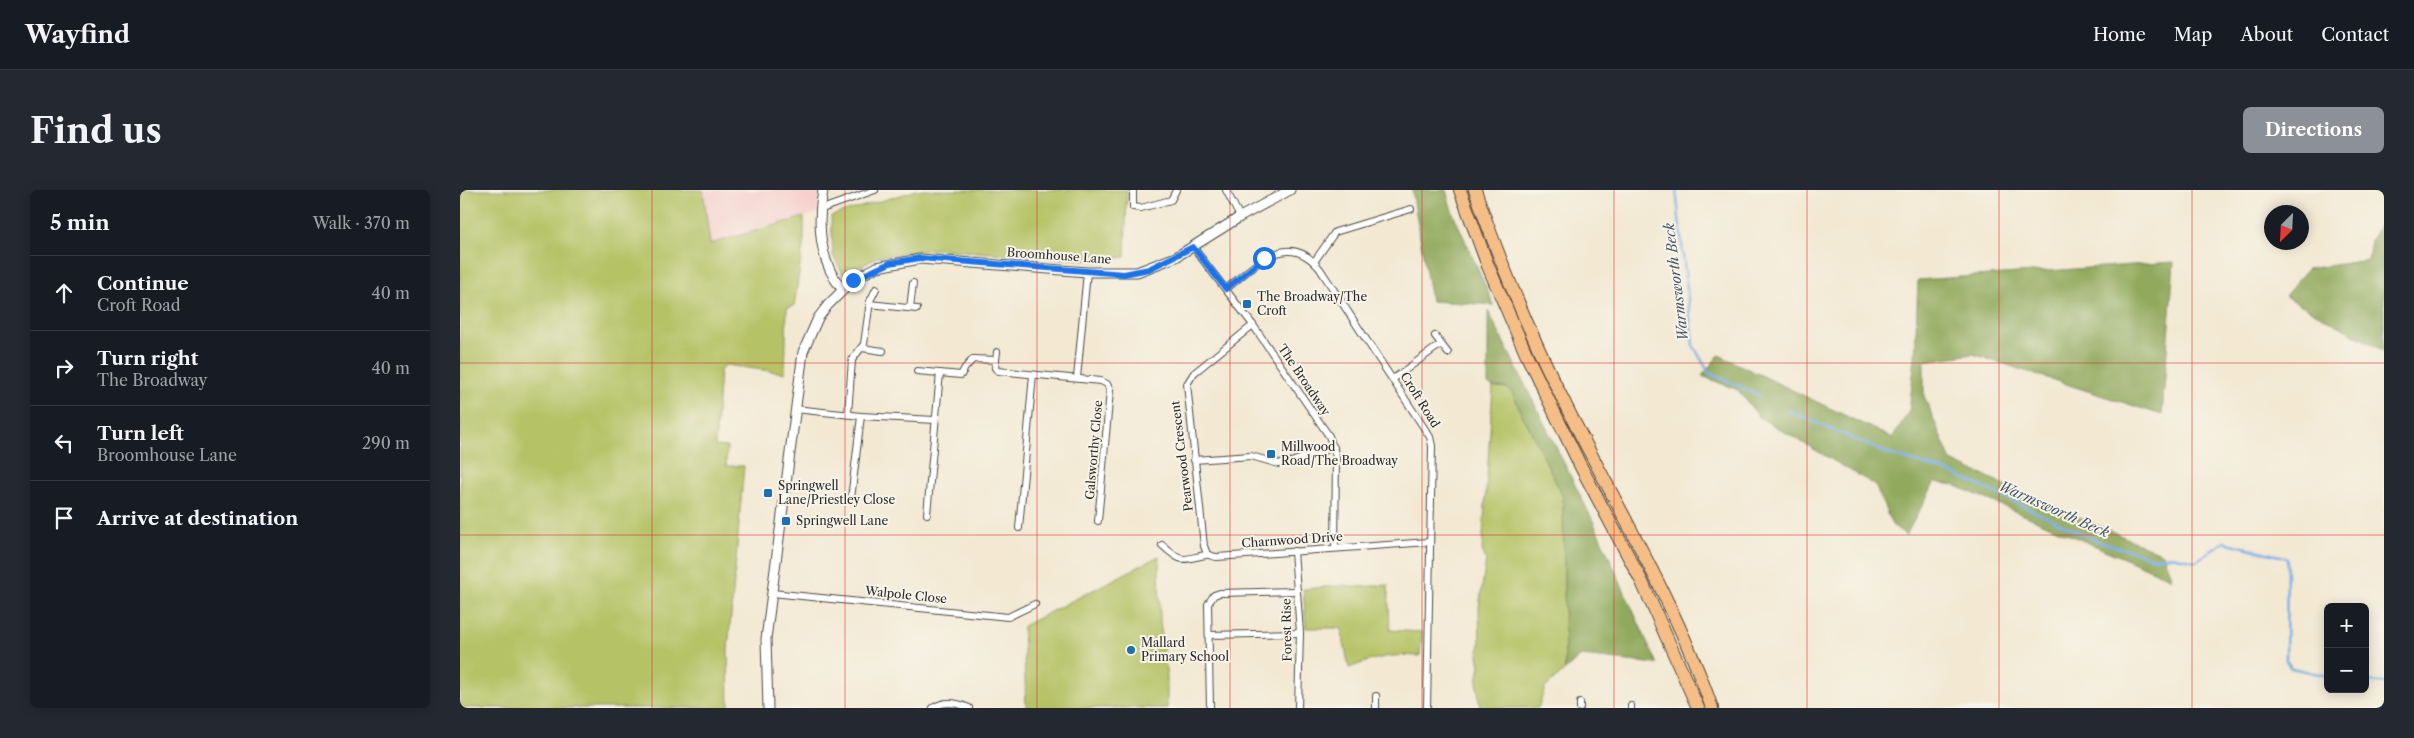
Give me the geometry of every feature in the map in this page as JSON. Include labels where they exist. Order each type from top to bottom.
[{"type":"highway","points":[[1460,190],[1488,266],[1527,356],[1581,467],[1642,582],[1698,708]]},
{"type":"highway","points":[[1475,190],[1539,348],[1568,410],[1654,575],[1712,708]]},
{"type":"street","points":[[768,708],[766,640],[803,352],[818,318],[842,289],[834,280],[824,252],[819,210],[823,190]]},
{"type":"street","points":[[819,210],[875,190]]},
{"type":"street","points":[[1133,190],[1133,207],[1141,208],[1171,200],[1176,190]]},
{"type":"street","points":[[1226,190],[1240,217]]},
{"type":"street","name":"Broomhouse Lane","points":[[842,289],[853,280],[877,267],[920,258],[1087,272],[1137,272],[1161,264],[1193,247],[1240,217],[1290,190]]},
{"type":"street","points":[[1314,262],[1335,232],[1411,209]]},
{"type":"street","name":"The Broadway","points":[[1193,247],[1253,325],[1329,436],[1336,456],[1335,548]]},
{"type":"street","name":"Croft Road","points":[[1226,289],[1264,258],[1275,253],[1283,251],[1300,252],[1314,262],[1394,379],[1430,437],[1432,446],[1427,708]]},
{"type":"street","points":[[1077,378],[1087,272]]},
{"type":"street","points":[[869,304],[913,308],[913,283]]},
{"type":"street","points":[[848,414],[852,360],[862,348],[869,304],[876,289]]},
{"type":"street","name":"Pearwood Crescent","points":[[1207,554],[1204,546],[1186,392],[1189,378],[1253,325]]},
{"type":"street","points":[[1435,336],[1448,353]]},
{"type":"street","points":[[1394,379],[1442,344]]},
{"type":"street","points":[[862,348],[883,351]]},
{"type":"street","points":[[917,371],[961,375],[964,368],[973,359],[996,360],[997,352]]},
{"type":"street","name":"Galsworthy Close","points":[[996,360],[995,368],[998,371],[1077,378],[1101,381],[1107,384],[1110,391],[1098,521]]},
{"type":"street","points":[[927,514],[940,373]]},
{"type":"street","points":[[1019,528],[1033,375]]},
{"type":"street","points":[[795,409],[861,416],[935,420]]},
{"type":"street","points":[[852,499],[861,416]]},
{"type":"street","points":[[1194,460],[1251,456],[1280,464],[1334,447]]},
{"type":"street","name":"Charnwood Drive","points":[[1162,545],[1176,558],[1193,559],[1207,554],[1217,557],[1429,542]]},
{"type":"street","name":"Forest Rise","points":[[1294,551],[1300,633],[1298,708]]},
{"type":"street","points":[[1210,708],[1208,604],[1214,595],[1220,592],[1297,591]]},
{"type":"street","name":"Walpole Close","points":[[772,593],[1008,617],[1035,604]]},
{"type":"street","points":[[1209,635],[1300,633]]},
{"type":"street","points":[[1376,696],[1376,708]]},
{"type":"street","points":[[934,708],[941,704],[952,703],[969,708]]},
{"type":"shaded area","points":[[703,190],[820,190],[817,213],[710,244]]},
{"type":"green space","points":[[460,190],[703,190],[710,244],[804,217],[804,240],[794,306],[787,308],[785,373],[726,365],[720,370],[715,446],[727,447],[726,466],[744,466],[728,650],[729,708],[460,708]]},
{"type":"green space","points":[[917,190],[1127,190],[1125,257],[1097,261],[937,249],[877,257],[844,276],[833,256],[831,216]]},
{"type":"green space","points":[[1412,190],[1446,190],[1452,211],[1494,305],[1431,301]]},
{"type":"green space","points":[[2384,221],[2384,351],[2285,296],[2307,269],[2368,260],[2371,240],[2381,222]]},
{"type":"green space","points":[[2174,262],[2162,415],[1973,354],[1924,361],[1924,396],[1951,461],[2163,554],[2172,579],[1954,485],[1935,482],[1906,535],[1892,525],[1875,485],[1759,417],[1738,390],[1702,376],[1719,355],[1892,438],[1909,411],[1915,357],[1918,280]]},
{"type":"green space","points":[[1488,311],[1593,521],[1657,664],[1581,656],[1565,670],[1563,497],[1511,392],[1508,388],[1493,387],[1488,384]]},
{"type":"green space","points":[[1502,386],[1508,389],[1515,397],[1563,496],[1565,670],[1545,688],[1538,708],[1480,708],[1477,682],[1480,666],[1478,655],[1480,643],[1479,607],[1486,560],[1482,550],[1493,387]]},
{"type":"green space","points":[[1159,556],[1160,621],[1167,678],[1167,708],[1026,708],[1023,626]]},
{"type":"green space","points":[[1346,585],[1355,587],[1388,585],[1390,630],[1422,632],[1420,656],[1400,655],[1384,657],[1349,668],[1341,628],[1306,628],[1303,589]]},
{"type":"waterway","name":"Warmsworth Beck","points":[[1676,190],[1693,345],[1709,373],[1759,395]]},
{"type":"waterway","name":"Warmsworth Beck","points":[[1789,411],[1886,453],[1952,473],[2098,541],[2155,558],[2171,556],[2196,561],[2224,542],[2287,558],[2286,660],[2291,668],[2324,675]]},
{"type":"waterway","name":"Warmsworth Beck","points":[[2369,681],[2384,683]]},
{"type":"place","name":"The Broadway/The Croft","points":[[1247,304]]},
{"type":"place","name":"Millwood Road/The Broadway","points":[[1271,454]]},
{"type":"place","name":"Springwell Lane/Priestley Close","points":[[768,493]]},
{"type":"place","name":"Springwell Lane","points":[[786,521]]},
{"type":"place","name":"Mallard Primary School","points":[[1131,650]]},
{"type":"route","points":[[853,280],[877,267],[920,258],[1124,274],[1149,269],[1193,247],[1226,289],[1264,258]]}]
